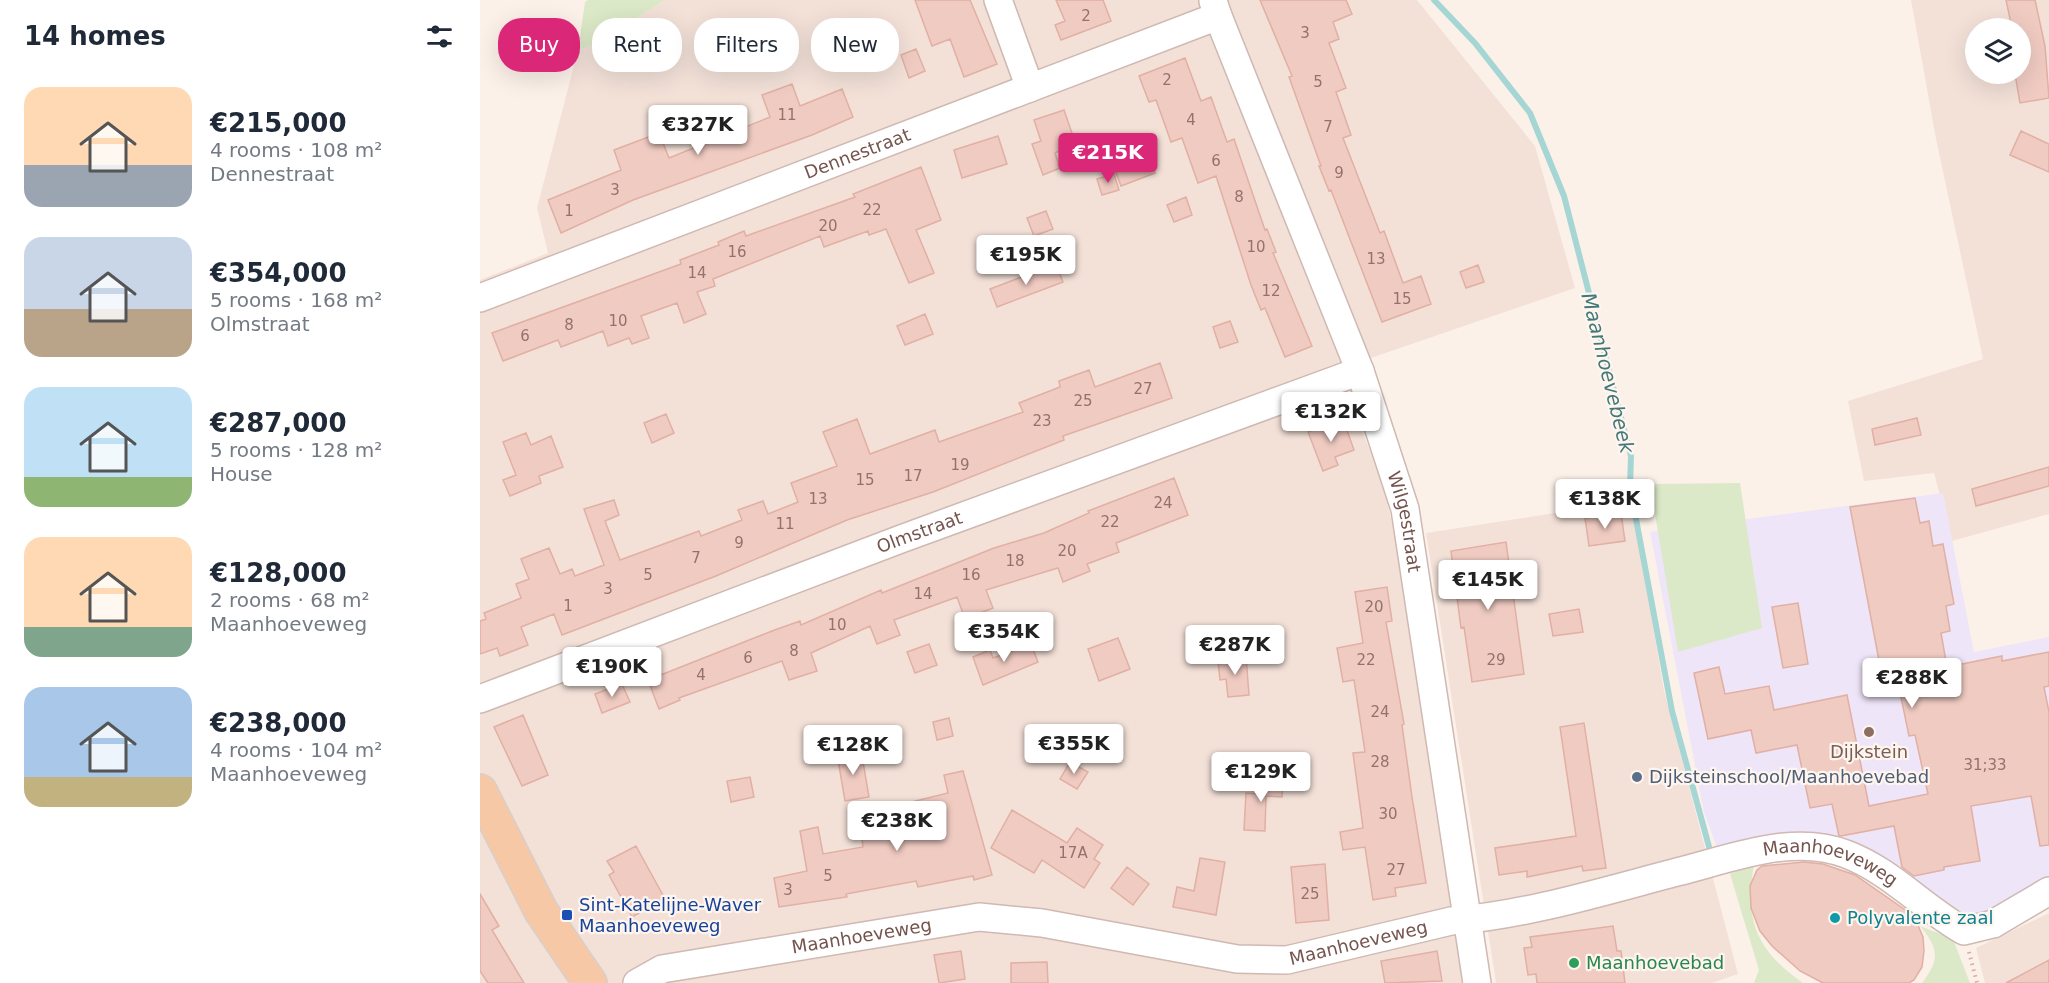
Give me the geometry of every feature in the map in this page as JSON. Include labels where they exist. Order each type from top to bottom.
[{"type":"main road","points":[[480,791],[541,911],[590,983]]},
{"type":"street","points":[[998,0],[1030,88]]},
{"type":"street","name":"Dennestraat","points":[[480,298],[1030,88],[1215,8]]},
{"type":"street","name":"Wilgestraat","points":[[1215,8],[1360,371],[1406,509],[1477,983]]},
{"type":"street","name":"Olmstraat","points":[[480,699],[890,543],[1360,371]]},
{"type":"street","name":"Maanhoeveweg","points":[[637,983],[662,969],[979,917],[1042,923],[1237,958],[1287,960],[1451,921],[1582,896],[1743,854],[1804,847],[1846,854],[1889,877],[1947,921],[1964,931]]},
{"type":"street","points":[[1964,931],[1993,924],[2049,891]]},
{"type":"path","points":[[1964,931],[1977,983]]},
{"type":"shaded area","points":[[665,0],[1417,0],[1535,146],[1575,288],[1336,370],[1380,474],[1394,531],[1466,983],[480,983],[480,280],[548,253],[537,208],[572,72],[580,72],[580,49],[592,46],[592,72],[682,72],[682,18],[637,18]]},
{"type":"shaded area","points":[[1911,0],[2049,0],[2049,514],[1952,541],[1934,473],[1864,481],[1848,401],[1983,359],[1936,139]]},
{"type":"shaded area","name":"Dijkstein","points":[[1943,493],[1974,652],[2049,637],[2049,884],[2015,904],[1969,915],[1840,849],[1717,848],[1704,812],[1650,532]]},
{"type":"shaded area","points":[[1632,501],[1664,691],[1738,974],[1712,983],[1496,983],[1426,533]]},
{"type":"shaded area","points":[[2049,913],[2049,983],[1985,983],[1976,948]]},
{"type":"green space","points":[[588,0],[665,0],[637,18],[592,18],[592,46],[580,49],[585,2]]},
{"type":"green space","points":[[1740,483],[1762,628],[1678,652],[1650,484]]},
{"type":"green space","points":[[1754,864],[1751,902],[1758,933],[1775,959],[1803,983],[1754,983],[1759,970],[1730,874]]},
{"type":"green space","points":[[1920,926],[1953,939],[1970,983],[1922,983],[1932,967],[1935,954],[1931,941]]},
{"type":"building","points":[[915,0],[970,0],[997,64],[964,77],[950,39],[932,46]]},
{"type":"building","points":[[1056,0],[1103,0],[1111,21],[1061,40],[1055,25],[1065,21]]},
{"type":"building","points":[[1260,0],[1346,0],[1352,14],[1333,22],[1339,39],[1329,43],[1346,88],[1336,92],[1351,135],[1343,138],[1380,233],[1384,231],[1403,283],[1421,276],[1431,304],[1382,322],[1331,190],[1329,191],[1319,166],[1321,166],[1289,77],[1292,76]]},
{"type":"building","points":[[2006,0],[2035,0],[2045,46],[2049,98],[2020,103],[2017,84],[2031,84],[2031,18],[2010,18]]},
{"type":"building","points":[[916,49],[925,71],[909,78],[901,55]]},
{"type":"building","points":[[1185,58],[1201,101],[1211,97],[1227,142],[1234,139],[1265,230],[1267,229],[1276,252],[1273,253],[1312,346],[1285,357],[1265,308],[1261,310],[1251,285],[1216,176],[1198,183],[1182,138],[1171,142],[1156,100],[1149,102],[1139,76]]},
{"type":"building","points":[[792,84],[800,106],[842,89],[853,117],[812,135],[633,200],[561,233],[548,200],[621,170],[614,150],[659,133],[669,158],[770,117],[762,95]]},
{"type":"building","points":[[1064,110],[1075,142],[1055,153],[1060,168],[1043,175],[1032,144],[1041,141],[1034,120]]},
{"type":"building","points":[[2021,131],[2049,144],[2049,172],[2010,155]]},
{"type":"building","points":[[998,136],[1007,164],[962,178],[954,150]]},
{"type":"building","points":[[1146,149],[1155,173],[1121,186],[1112,162]]},
{"type":"building","points":[[921,167],[941,220],[916,230],[934,273],[909,283],[886,229],[869,235],[868,231],[824,247],[820,236],[713,279],[715,286],[697,292],[706,314],[684,323],[677,303],[641,316],[649,338],[632,344],[629,338],[608,346],[603,331],[561,347],[558,340],[503,361],[492,333],[681,264],[680,260],[719,245],[718,242],[744,231],[746,236],[855,197],[853,194]]},
{"type":"building","points":[[1114,174],[1119,190],[1102,195],[1097,179]]},
{"type":"building","points":[[1186,197],[1192,215],[1174,222],[1167,205]]},
{"type":"building","points":[[1046,211],[1053,229],[1034,236],[1027,218]]},
{"type":"building","points":[[1056,264],[1063,282],[997,307],[990,289]]},
{"type":"building","points":[[1478,265],[1484,282],[1466,288],[1460,272]]},
{"type":"building","points":[[925,314],[933,334],[905,345],[897,326]]},
{"type":"building","points":[[1230,321],[1238,342],[1220,348],[1213,327]]},
{"type":"building","points":[[1160,363],[1172,398],[1063,436],[1064,440],[933,492],[847,520],[716,576],[562,635],[554,614],[521,627],[528,645],[500,656],[497,648],[480,654],[480,621],[486,619],[484,613],[521,598],[516,584],[529,579],[521,559],[549,548],[560,574],[572,569],[575,576],[604,565],[584,509],[614,500],[619,515],[605,521],[620,560],[699,531],[701,536],[742,520],[738,510],[763,501],[768,514],[798,502],[791,483],[837,466],[823,432],[857,419],[870,454],[935,430],[939,442],[1023,412],[1019,403],[1060,387],[1059,381],[1089,370],[1095,387]]},
{"type":"building","points":[[666,414],[674,433],[652,443],[644,423]]},
{"type":"building","points":[[1917,418],[1921,435],[1875,445],[1872,429]]},
{"type":"building","points":[[1343,419],[1354,450],[1335,457],[1338,465],[1323,471],[1308,432]]},
{"type":"building","points":[[526,433],[531,445],[551,436],[563,467],[539,476],[541,483],[510,496],[503,480],[516,475],[503,442]]},
{"type":"building","points":[[2049,467],[2049,486],[1976,506],[1972,489]]},
{"type":"building","points":[[1174,478],[1188,515],[1116,543],[1119,552],[1087,564],[1090,571],[1063,582],[1058,568],[986,590],[993,608],[965,619],[957,597],[894,620],[900,635],[877,644],[870,626],[811,653],[817,671],[789,680],[782,661],[679,698],[680,700],[659,709],[648,680],[772,631],[800,621],[801,625],[881,590],[882,593],[994,548],[1044,533],[1089,513],[1088,511]]},
{"type":"building","points":[[1915,498],[1920,523],[1929,521],[1933,546],[1943,544],[1954,604],[1946,606],[1950,631],[1941,633],[1947,667],[2002,656],[2002,661],[2049,652],[2049,686],[2044,687],[2049,712],[2049,845],[2040,846],[2031,796],[1971,806],[1980,861],[1944,867],[1944,870],[1914,876],[1902,867],[1894,826],[1839,836],[1832,804],[1810,808],[1797,745],[1756,753],[1751,730],[1708,739],[1694,673],[1719,667],[1725,694],[1769,686],[1774,710],[1847,695],[1869,806],[1928,794],[1915,735],[1909,736],[1895,668],[1881,671],[1850,507]]},
{"type":"building","points":[[1621,513],[1625,541],[1589,546],[1585,518]]},
{"type":"building","points":[[1506,542],[1524,674],[1472,682],[1464,627],[1461,628],[1451,551]]},
{"type":"building","points":[[1387,587],[1392,621],[1386,622],[1404,724],[1402,725],[1426,883],[1395,888],[1396,896],[1373,900],[1365,847],[1343,850],[1340,832],[1363,828],[1353,753],[1365,752],[1354,680],[1343,682],[1337,648],[1363,643],[1355,592]]},
{"type":"building","points":[[1798,603],[1808,664],[1783,668],[1772,607]]},
{"type":"building","points":[[1579,609],[1583,632],[1553,636],[1549,614]]},
{"type":"building","points":[[1118,638],[1130,669],[1099,681],[1088,649]]},
{"type":"building","points":[[929,644],[937,665],[915,673],[907,652]]},
{"type":"building","points":[[1031,644],[1038,662],[983,685],[973,657],[990,650],[993,658]]},
{"type":"building","points":[[1246,656],[1249,695],[1228,697],[1226,679],[1220,680],[1218,661]]},
{"type":"building","points":[[622,684],[630,702],[602,713],[595,694]]},
{"type":"building","points":[[523,715],[548,775],[522,786],[494,727]]},
{"type":"building","points":[[949,718],[953,736],[937,740],[933,722]]},
{"type":"building","points":[[1584,723],[1606,868],[1583,871],[1582,866],[1527,877],[1527,871],[1499,875],[1495,848],[1576,836],[1560,727]]},
{"type":"building","points":[[861,750],[869,797],[845,801],[837,754]]},
{"type":"building","points":[[1070,762],[1088,772],[1077,789],[1060,779]]},
{"type":"building","points":[[963,771],[992,875],[974,880],[973,876],[918,887],[916,881],[846,894],[847,897],[779,907],[774,878],[807,871],[800,831],[818,827],[823,854],[863,847],[862,839],[899,832],[895,806],[948,793],[944,775]]},
{"type":"building","points":[[750,777],[754,797],[731,802],[727,781]]},
{"type":"building","points":[[1261,777],[1283,777],[1282,797],[1266,796],[1265,831],[1244,830],[1246,793],[1260,794]]},
{"type":"building","points":[[1012,810],[1067,843],[1077,828],[1103,845],[1094,859],[1100,863],[1084,888],[1042,860],[1034,873],[991,848]]},
{"type":"building","points":[[636,846],[665,899],[632,917],[609,875],[614,872],[607,861]]},
{"type":"building","points":[[1200,858],[1225,862],[1216,915],[1173,907],[1177,887],[1194,891]]},
{"type":"building","name":"Polyvalente zaal","points":[[1804,862],[1823,864],[1855,875],[1914,916],[1923,937],[1924,951],[1922,967],[1914,980],[1909,983],[1823,983],[1800,971],[1772,946],[1760,931],[1751,908],[1750,886],[1757,870],[1762,866]]},
{"type":"building","points":[[1325,864],[1329,920],[1296,923],[1291,867]]},
{"type":"building","points":[[1127,867],[1149,884],[1133,905],[1111,888]]},
{"type":"building","points":[[480,894],[499,926],[492,930],[524,983],[488,983],[480,971]]},
{"type":"building","name":"Maanhoevebad","points":[[1613,926],[1617,951],[1621,951],[1625,983],[1537,983],[1536,974],[1528,975],[1524,948],[1532,947],[1530,937]]},
{"type":"building","points":[[961,951],[965,979],[939,983],[934,955]]},
{"type":"building","points":[[1437,951],[1442,981],[1385,983],[1381,961]]},
{"type":"building","points":[[2049,960],[2049,983],[2006,983]]},
{"type":"building","points":[[1047,962],[1048,983],[1011,983],[1011,963]]},
{"type":"waterway","name":"Maanhoevebeek","points":[[1434,0],[1475,43],[1530,113],[1564,196],[1631,456],[1630,487],[1672,711],[1711,854]]},
{"type":"place","name":"Dijkstein","points":[[1869,732]]},
{"type":"place","name":"Dijksteinschool/Maanhoevebad","points":[[1637,777]]},
{"type":"place","name":"Sint-Katelijne-Waver Maanhoeveweg","points":[[567,915]]},
{"type":"place","name":"Polyvalente zaal","points":[[1835,918]]},
{"type":"place","name":"Maanhoevebad","points":[[1574,963]]}]
